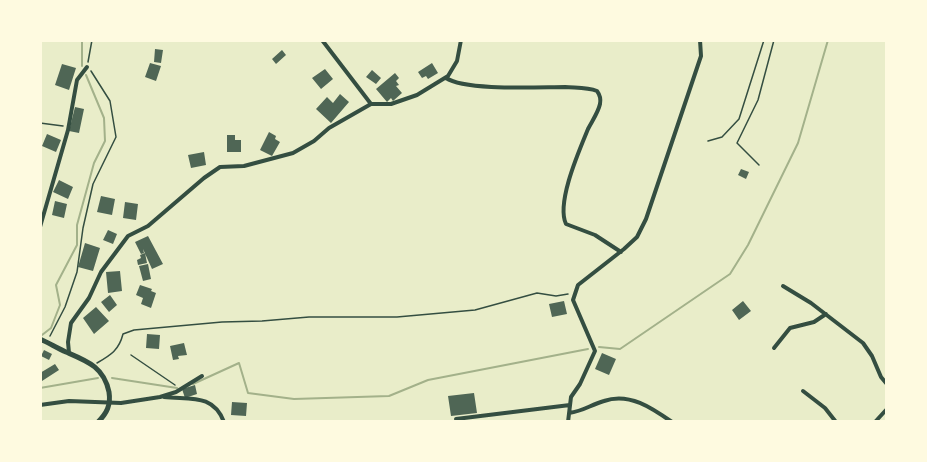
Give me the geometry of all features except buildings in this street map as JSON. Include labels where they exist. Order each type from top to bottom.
[{"type":"street","points":[[322,40],[371,104]]},
{"type":"street","points":[[70,354],[68,342],[71,323],[89,298],[101,272],[128,236],[156,220],[189,190],[220,167],[244,166],[293,153],[314,141],[329,128],[371,104],[391,104],[417,95],[448,76],[457,61],[461,40]]},
{"type":"street","points":[[568,422],[571,397],[580,384],[595,351],[573,300],[575,293],[578,285],[638,237],[701,56],[700,40]]},
{"type":"street","points":[[40,227],[69,126],[77,81],[87,67]]},
{"type":"street","points":[[445,78],[451,82],[478,85],[576,88],[597,91],[600,103],[566,193],[562,216],[566,224],[595,235],[621,252]]},
{"type":"street","points":[[783,286],[826,314],[863,343],[886,383]]},
{"type":"street","points":[[774,348],[790,328],[814,322],[826,314]]},
{"type":"street","points":[[40,339],[94,364],[102,372],[106,380],[109,403],[107,412],[98,422]]},
{"type":"street","points":[[40,405],[69,401],[109,403],[160,397],[176,392],[202,376]]},
{"type":"street","points":[[803,391],[825,408],[836,422]]},
{"type":"street","points":[[160,397],[203,400],[211,403],[220,410],[224,422]]},
{"type":"street","points":[[568,413],[582,412],[605,400],[630,399],[645,403],[672,422]]},
{"type":"street","points":[[456,419],[570,405]]},
{"type":"street","points":[[874,422],[886,410]]},
{"type":"path","points":[[47,342],[65,307],[77,272],[83,228],[93,184],[116,137],[110,101],[87,67],[92,40]]},
{"type":"path","points":[[708,141],[722,137],[739,119],[764,40]]},
{"type":"path","points":[[759,165],[737,143],[758,100],[774,40]]},
{"type":"path","points":[[40,123],[69,126]]},
{"type":"path","points":[[94,364],[114,353],[123,334],[134,330],[309,317],[397,317],[475,310],[537,292],[556,296],[575,293]]},
{"type":"path","points":[[131,355],[175,385],[182,387]]},
{"type":"waterway","points":[[82,40],[82,66]]},
{"type":"waterway","points":[[599,347],[620,349],[730,274],[748,245],[798,143],[828,40]]},
{"type":"waterway","points":[[42,335],[51,328],[60,305],[56,285],[77,245],[77,225],[94,163],[105,141],[104,118],[86,75]]},
{"type":"waterway","points":[[193,384],[239,363],[248,393],[294,399],[389,396],[428,380],[588,349]]},
{"type":"waterway","points":[[40,388],[98,378]]},
{"type":"waterway","points":[[112,378],[177,388]]}]
